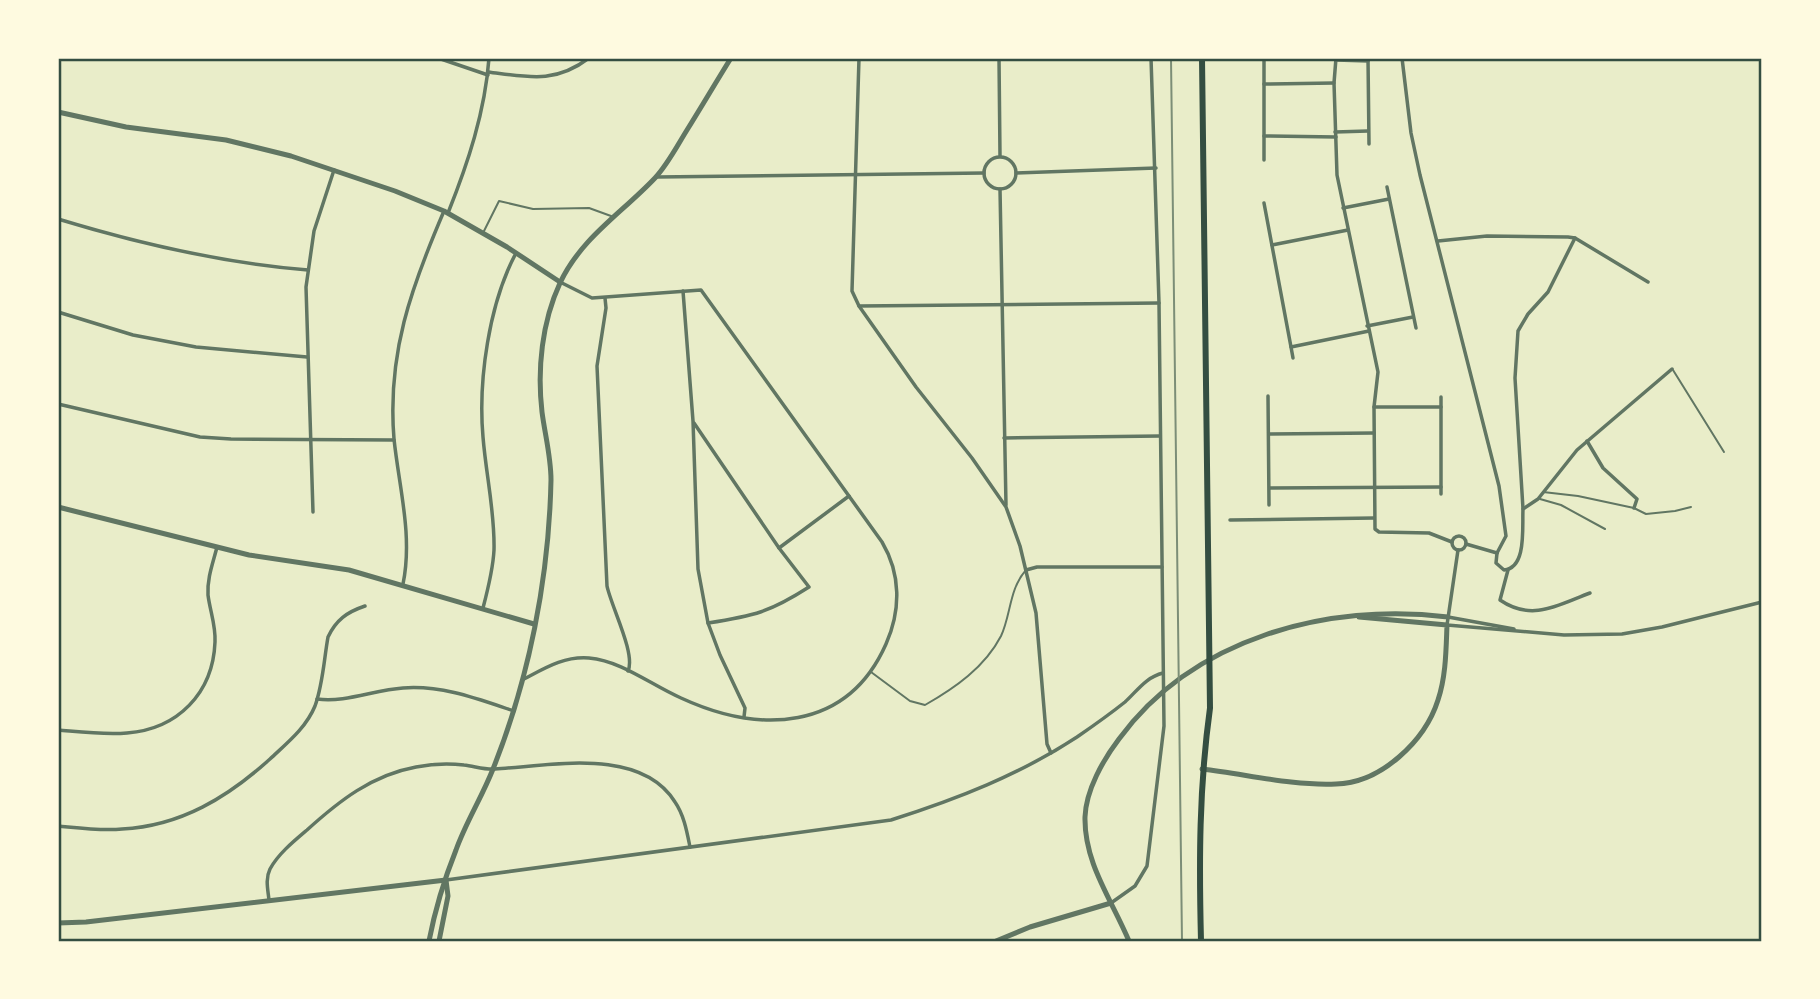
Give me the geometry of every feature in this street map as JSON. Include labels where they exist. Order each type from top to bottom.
[{"type":"main road","points":[[1201,941],[1199,827],[1202,769],[1210,708],[1202,58]]},
{"type":"street","points":[[438,58],[488,74],[548,77],[569,71],[589,58]]},
{"type":"street","points":[[403,584],[407,537],[394,440],[394,402],[400,333],[410,294],[472,148],[489,58]]},
{"type":"street","points":[[429,941],[439,897],[456,850],[493,770],[524,679],[548,537],[551,481],[541,393],[542,355],[547,323],[560,282],[591,238],[655,177],[673,153],[731,58]]},
{"type":"street","points":[[859,58],[851,283],[859,306],[1006,507],[1015,530],[1036,612],[1047,744],[1051,753]]},
{"type":"street","points":[[999,58],[1000,156]]},
{"type":"street","points":[[996,941],[1030,926],[1111,903],[1135,886],[1150,855],[1163,744],[1163,673],[1159,303],[1150,58]]},
{"type":"street","points":[[1264,58],[1264,160]]},
{"type":"street","points":[[1402,58],[1411,133],[1420,175],[1499,486],[1506,536],[1497,553],[1496,563],[1508,570]]},
{"type":"street","points":[[1369,145],[1368,59],[1336,59],[1334,83],[1337,175],[1378,372],[1374,407],[1374,530],[1429,533],[1452,542]]},
{"type":"street","points":[[1264,83],[1334,83]]},
{"type":"street","points":[[58,112],[107,124],[249,144],[334,170],[446,212],[585,297],[605,298],[701,290],[890,556],[897,589],[893,623],[880,655],[853,692],[826,709],[790,718],[744,718],[701,707],[603,660],[581,657],[556,662],[524,679]]},
{"type":"street","points":[[1264,136],[1369,131]]},
{"type":"street","points":[[1000,156],[1013,163],[1016,173],[1010,186],[1000,189],[987,183],[984,173],[987,164],[1000,156]]},
{"type":"street","points":[[1016,173],[1156,168]]},
{"type":"street","points":[[313,512],[307,357],[307,270],[314,231],[334,170]]},
{"type":"street","points":[[655,177],[984,173]]},
{"type":"street","points":[[1387,187],[1416,328]]},
{"type":"street","points":[[1000,189],[1006,507]]},
{"type":"street","points":[[1343,208],[1390,199]]},
{"type":"street","points":[[1264,203],[1293,358]]},
{"type":"street","points":[[58,219],[120,238],[206,258],[307,270]]},
{"type":"street","points":[[1272,245],[1348,230]]},
{"type":"street","points":[[1438,241],[1487,236],[1575,238],[1648,282]]},
{"type":"street","points":[[1575,238],[1548,292],[1528,314],[1518,331],[1515,378],[1523,509],[1520,553],[1517,562],[1508,570],[1500,600],[1513,608],[1538,612],[1590,593]]},
{"type":"street","points":[[483,608],[494,553],[492,509],[483,436],[482,390],[494,316],[516,253]]},
{"type":"street","points":[[683,291],[693,421],[698,569],[708,623],[745,708],[744,718]]},
{"type":"street","points":[[605,298],[606,308],[597,366],[607,586],[631,658],[628,671]]},
{"type":"street","points":[[859,306],[1159,303]]},
{"type":"street","points":[[58,312],[133,335],[185,345],[307,357]]},
{"type":"street","points":[[1367,326],[1413,317]]},
{"type":"street","points":[[1291,347],[1369,331]]},
{"type":"street","points":[[1523,509],[1538,499],[1587,441],[1672,369]]},
{"type":"street","points":[[1268,396],[1269,505]]},
{"type":"street","points":[[1441,397],[1441,494]]},
{"type":"street","points":[[58,404],[200,437],[394,440]]},
{"type":"street","points":[[1374,407],[1441,407]]},
{"type":"street","points":[[693,421],[779,548],[809,587],[779,606],[755,616],[708,623]]},
{"type":"street","points":[[1269,434],[1374,433]]},
{"type":"street","points":[[1004,439],[1161,436]]},
{"type":"street","points":[[1587,441],[1603,468],[1637,499],[1634,508]]},
{"type":"street","points":[[1269,488],[1441,486]]},
{"type":"street","points":[[779,548],[849,496]]},
{"type":"street","points":[[58,507],[262,557],[335,566],[534,624]]},
{"type":"street","points":[[1230,520],[1374,518]]},
{"type":"street","points":[[1452,542],[1461,537],[1466,544],[1497,553]]},
{"type":"street","points":[[1452,542],[1458,550]]},
{"type":"street","points":[[1458,550],[1462,550],[1466,544]]},
{"type":"street","points":[[58,730],[107,734],[138,732],[165,724],[189,708],[205,684],[214,656],[215,639],[208,584],[217,547]]},
{"type":"street","points":[[1202,769],[1325,784],[1351,783],[1375,774],[1416,738],[1431,717],[1441,689],[1458,550]]},
{"type":"street","points":[[1026,570],[1037,567],[1162,568]]},
{"type":"street","points":[[1349,617],[1564,635],[1622,634],[1762,602]]},
{"type":"street","points":[[58,826],[121,830],[164,823],[188,815],[228,794],[297,733],[317,699],[327,637],[331,628],[343,616],[365,606]]},
{"type":"street","points":[[1129,941],[1091,862],[1085,817],[1097,777],[1121,736],[1170,685],[1227,650],[1274,631],[1311,622],[1394,613],[1448,617],[1527,631]]},
{"type":"street","points":[[58,923],[446,880],[891,820],[986,786],[1051,753],[1079,736],[1125,701],[1144,682],[1163,673]]},
{"type":"street","points":[[317,699],[330,701],[413,687],[454,692],[514,710]]},
{"type":"street","points":[[269,901],[267,880],[271,867],[299,837],[354,792],[383,777],[417,766],[463,765],[493,770],[574,763],[615,766],[643,775],[661,786],[676,802],[686,826],[690,847]]},
{"type":"street","points":[[439,941],[448,896],[446,880]]},
{"type":"lane","points":[[483,233],[499,201],[533,209],[589,208],[612,216]]},
{"type":"lane","points":[[1672,369],[1724,453]]},
{"type":"lane","points":[[1542,492],[1578,496],[1634,508],[1646,514],[1691,507]]},
{"type":"lane","points":[[1538,499],[1561,505],[1605,529]]},
{"type":"lane","points":[[870,671],[910,701],[925,705],[934,700],[960,683],[981,664],[1002,635],[1007,609],[1020,576],[1026,570]]},
{"type":"railway","points":[[1171,58],[1182,941]]}]
